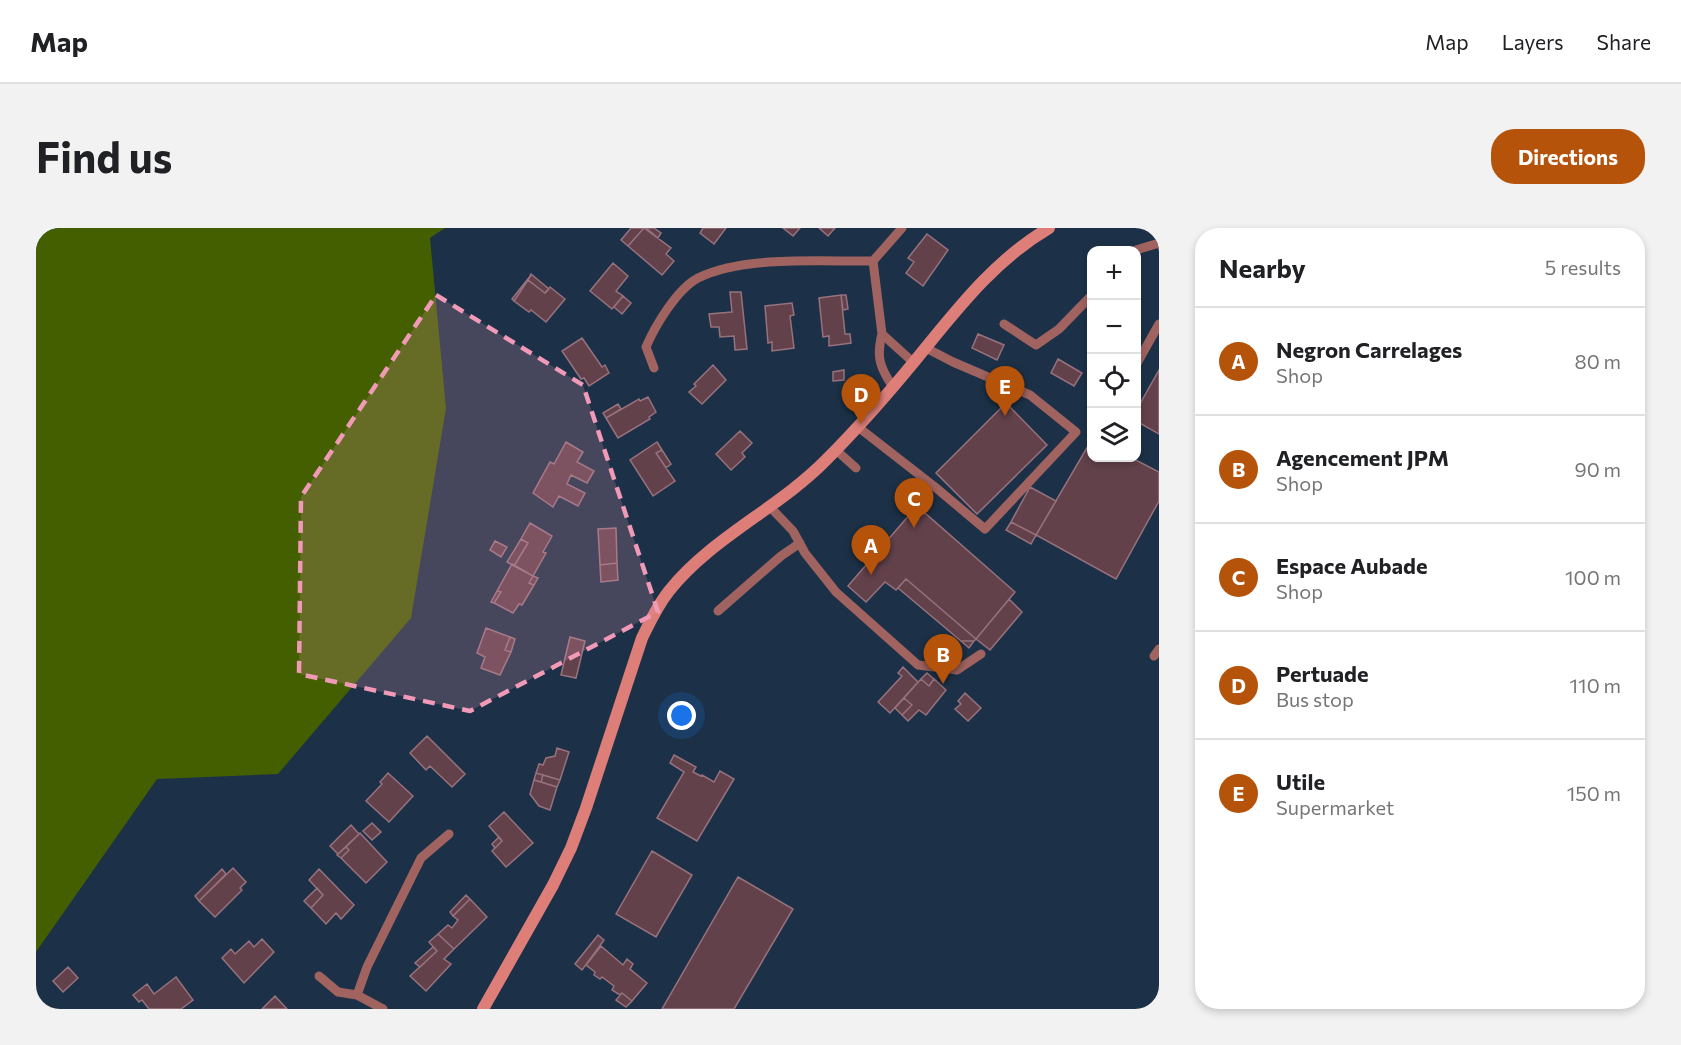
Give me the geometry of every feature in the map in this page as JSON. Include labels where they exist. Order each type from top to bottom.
[{"type":"main road","points":[[483,1009],[571,849],[642,638],[654,612],[669,591],[693,565],[824,463],[914,363],[973,290],[1021,246],[1048,229]]},
{"type":"lane","points":[[654,368],[645,347],[671,304],[696,279],[723,269],[768,262],[873,261],[902,228]]},
{"type":"lane","points":[[1141,248],[1159,243]]},
{"type":"lane","points":[[873,261],[882,333],[878,349],[882,371],[893,387]]},
{"type":"lane","points":[[1004,324],[1036,345],[1059,329],[1088,300]]},
{"type":"lane","points":[[1141,358],[1159,324]]},
{"type":"lane","points":[[882,333],[914,363]]},
{"type":"lane","points":[[858,427],[936,487],[985,529],[1076,432],[1030,395],[926,348]]},
{"type":"lane","points":[[836,450],[856,468]]},
{"type":"lane","points":[[769,506],[794,531],[805,553],[836,592],[918,665],[957,670],[981,654]]},
{"type":"lane","points":[[718,611],[781,556],[800,543]]},
{"type":"lane","points":[[357,995],[367,967],[421,858],[448,834]]},
{"type":"lane","points":[[319,976],[338,992],[357,995],[383,1009]]},
{"type":"highlighted area","points":[[436,295],[583,385],[658,612],[470,711],[299,674],[301,497]]},
{"type":"green space","points":[[36,228],[445,228],[430,238],[446,408],[411,618],[278,774],[157,779],[36,952]]},
{"type":"building","points":[[631,228],[644,228],[628,246],[621,240]]},
{"type":"building","points":[[644,228],[671,248],[666,254],[674,261],[662,275],[628,246]]},
{"type":"building","points":[[646,228],[654,228],[661,233],[658,238]]},
{"type":"building","points":[[703,228],[726,228],[714,244],[700,233]]},
{"type":"building","points":[[783,228],[800,228],[793,236]]},
{"type":"building","points":[[819,228],[835,228],[828,236]]},
{"type":"building","points":[[927,234],[948,250],[923,286],[906,273],[914,262],[908,258]]},
{"type":"building","points":[[613,263],[628,276],[616,291],[623,296],[612,309],[590,291]]},
{"type":"building","points":[[531,274],[549,289],[545,293],[528,280]]},
{"type":"building","points":[[531,275],[528,280],[514,301],[512,299]]},
{"type":"building","points":[[528,280],[545,293],[550,287],[565,299],[546,322],[531,310],[529,312],[514,301]]},
{"type":"building","points":[[730,292],[741,292],[747,349],[735,350],[734,336],[720,337],[719,327],[711,327],[709,314],[732,312]]},
{"type":"building","points":[[841,295],[846,295],[848,309],[843,310]]},
{"type":"building","points":[[841,295],[845,334],[850,334],[851,343],[829,346],[829,336],[823,337],[819,298]]},
{"type":"building","points":[[623,296],[631,303],[622,314],[614,307]]},
{"type":"building","points":[[792,303],[794,315],[790,316],[794,348],[772,351],[772,342],[768,343],[765,306]]},
{"type":"building","points":[[978,334],[1004,345],[997,360],[972,348]]},
{"type":"building","points":[[582,338],[602,367],[605,365],[609,373],[589,386],[584,378],[581,379],[562,351]]},
{"type":"building","points":[[1058,359],[1082,373],[1074,386],[1051,373]]},
{"type":"building","points":[[713,365],[726,380],[702,404],[689,392]]},
{"type":"building","points":[[844,370],[844,380],[833,381],[833,372]]},
{"type":"building","points":[[1159,370],[1159,434],[1141,424],[1141,402]]},
{"type":"building","points":[[648,397],[656,412],[649,417],[650,419],[618,438],[606,418],[639,399],[640,401]]},
{"type":"building","points":[[1006,403],[1047,445],[977,514],[936,473]]},
{"type":"building","points":[[618,404],[621,409],[606,418],[603,413]]},
{"type":"building","points":[[740,431],[752,443],[742,453],[745,457],[731,470],[716,454]]},
{"type":"building","points":[[566,442],[583,452],[577,462],[594,471],[587,483],[571,475],[567,484],[585,493],[578,506],[559,496],[553,507],[533,493],[550,462],[554,464]]},
{"type":"building","points":[[657,442],[662,450],[656,453],[675,481],[653,496],[630,460]]},
{"type":"building","points":[[1087,448],[1087,462],[1140,462],[1159,472],[1159,501],[1116,579],[1036,535]]},
{"type":"building","points":[[662,450],[671,464],[666,468],[656,453]]},
{"type":"building","points":[[1030,487],[1056,501],[1036,535],[1011,522]]},
{"type":"building","points":[[917,506],[1015,592],[976,639],[906,579],[896,590],[885,582],[866,602],[848,586]]},
{"type":"building","points":[[1011,522],[1036,535],[1031,544],[1006,530]]},
{"type":"building","points":[[530,523],[552,536],[543,552],[546,553],[533,576],[514,566],[528,543],[521,539]]},
{"type":"building","points":[[616,528],[617,563],[600,565],[598,529]]},
{"type":"building","points":[[521,539],[528,543],[514,566],[507,562]]},
{"type":"building","points":[[495,541],[507,547],[501,557],[490,550]]},
{"type":"building","points":[[617,563],[618,580],[601,582],[600,565]]},
{"type":"building","points":[[512,564],[533,576],[529,583],[534,585],[522,605],[519,604],[513,613],[494,603],[501,592],[497,591]]},
{"type":"building","points":[[533,576],[538,578],[534,585],[529,583]]},
{"type":"building","points":[[906,579],[976,639],[961,641],[898,588]]},
{"type":"building","points":[[497,591],[501,592],[494,603],[491,602]]},
{"type":"building","points":[[1009,599],[1022,612],[990,650],[976,639]]},
{"type":"building","points":[[486,628],[510,637],[505,650],[511,652],[500,675],[481,668],[485,657],[477,653]]},
{"type":"building","points":[[510,637],[515,639],[511,652],[505,650]]},
{"type":"building","points":[[570,637],[585,641],[576,678],[561,675]]},
{"type":"building","points":[[961,641],[974,641],[969,648]]},
{"type":"building","points":[[903,667],[918,682],[890,713],[878,702],[902,676],[898,673]]},
{"type":"building","points":[[927,673],[934,679],[929,686],[921,679]]},
{"type":"building","points":[[921,679],[929,686],[934,679],[946,690],[926,715],[919,710],[908,721],[902,715],[912,705],[904,698]]},
{"type":"building","points":[[965,693],[981,708],[968,721],[955,709],[961,704],[958,701]]},
{"type":"building","points":[[904,698],[912,705],[902,715],[895,708]]},
{"type":"building","points":[[427,736],[465,774],[452,787],[430,766],[426,770],[410,753]]},
{"type":"building","points":[[557,748],[569,752],[560,780],[536,773],[539,764],[543,765],[546,758],[555,756]]},
{"type":"building","points":[[674,755],[696,767],[693,772],[714,782],[720,771],[734,779],[697,841],[657,818],[684,772],[670,763]]},
{"type":"building","points":[[388,773],[413,796],[389,822],[366,801],[382,784],[380,782]]},
{"type":"building","points":[[536,773],[543,775],[541,782],[534,780]]},
{"type":"building","points":[[543,775],[560,780],[557,787],[541,782]]},
{"type":"building","points":[[534,780],[557,787],[550,810],[539,806],[530,794]]},
{"type":"building","points":[[504,812],[533,843],[506,867],[492,851],[502,841],[489,826]]},
{"type":"building","points":[[372,823],[381,832],[372,840],[363,831]]},
{"type":"building","points":[[351,825],[359,834],[338,854],[330,846]]},
{"type":"building","points":[[360,833],[387,862],[366,883],[341,858],[349,850],[346,847]]},
{"type":"building","points":[[499,837],[502,841],[495,848],[492,844]]},
{"type":"building","points":[[346,847],[349,850],[341,858],[337,855]]},
{"type":"building","points":[[652,851],[692,875],[656,937],[616,914]]},
{"type":"building","points":[[233,868],[246,882],[240,888],[242,890],[215,917],[199,901]]},
{"type":"building","points":[[222,869],[226,874],[199,901],[195,896]]},
{"type":"building","points":[[319,869],[354,905],[341,919],[336,913],[326,924],[311,908],[323,895],[309,880]]},
{"type":"building","points":[[738,877],[793,909],[734,1009],[662,1009]]},
{"type":"building","points":[[317,888],[323,895],[311,908],[304,901]]},
{"type":"building","points":[[466,895],[470,899],[453,916],[450,912]]},
{"type":"building","points":[[470,899],[487,917],[454,949],[438,934],[448,925],[452,928],[458,920],[453,916]]},
{"type":"building","points":[[438,934],[454,949],[444,959],[451,964],[426,991],[410,976],[437,951],[429,942]]},
{"type":"building","points":[[598,935],[604,940],[582,970],[575,964]]},
{"type":"building","points":[[262,939],[274,952],[244,983],[222,958],[231,949],[235,954],[249,941],[254,947]]},
{"type":"building","points":[[601,946],[623,965],[627,959],[633,964],[630,969],[647,983],[632,1001],[622,993],[620,995],[612,990],[614,986],[602,977],[600,979],[594,975],[595,972],[586,965]]},
{"type":"building","points":[[433,947],[437,951],[420,967],[415,963]]},
{"type":"building","points":[[68,967],[78,978],[63,992],[53,981]]},
{"type":"building","points":[[176,977],[193,1000],[181,1009],[149,1009],[142,1000],[139,1002],[133,995],[147,984],[154,994]]},
{"type":"building","points":[[622,993],[632,1001],[626,1007],[616,1000]]},
{"type":"building","points":[[275,996],[287,1009],[262,1009]]},
{"type":"place","name":"Utile","points":[[1005,416]]},
{"type":"place","name":"Pertuade","points":[[861,424]]},
{"type":"place","name":"Espace Aubade","points":[[914,528]]},
{"type":"place","name":"Negron Carrelages","points":[[871,575]]},
{"type":"place","name":"Agencement JPM","points":[[943,684]]}]
